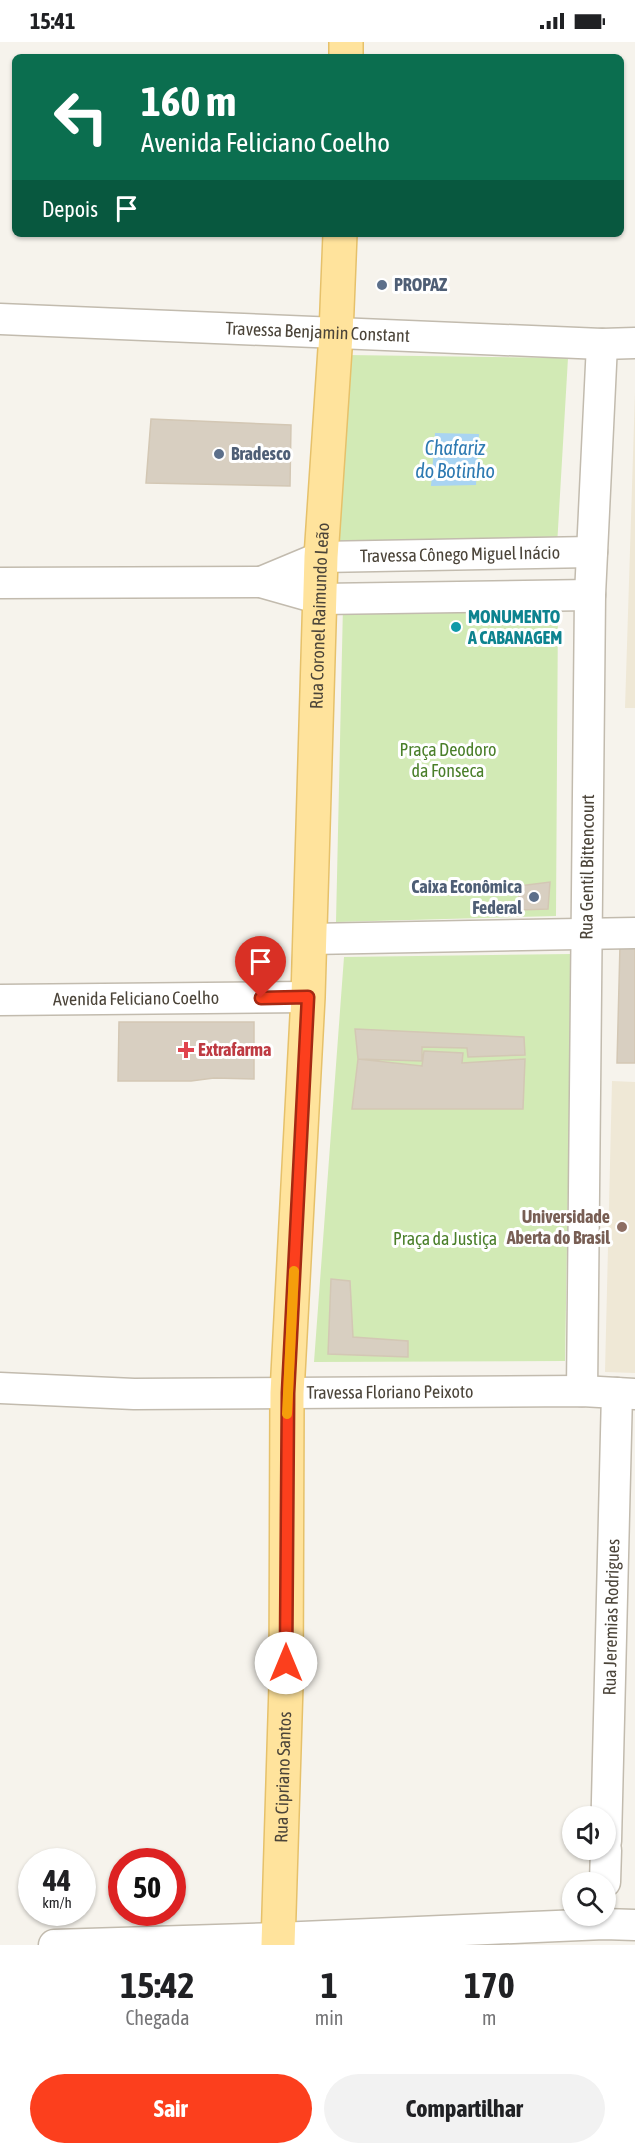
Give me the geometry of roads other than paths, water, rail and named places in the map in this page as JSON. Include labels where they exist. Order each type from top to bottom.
[{"type":"main road","name":"Rua Coronel Raimundo Leão","points":[[308,997],[321,557],[336,334],[340,237]]},
{"type":"main road","name":"Rua Cipriano Santos","points":[[278,1941],[286,1685],[288,1393],[308,997]]},
{"type":"street","name":"Travessa Benjamin Constant","points":[[0,319],[336,334],[602,344],[635,343]]},
{"type":"street","name":"Rua Gentil Bittencourt","points":[[582,1391],[590,595],[602,344]]},
{"type":"street","name":"Travessa Cônego Miguel Inácio","points":[[261,582],[321,557],[592,552]]},
{"type":"street","name":"Travessa Cônego Miguel Inácio","points":[[0,583],[261,582],[321,599],[590,595]]},
{"type":"street","points":[[310,939],[635,933]]},
{"type":"street","name":"Avenida Feliciano Coelho","points":[[0,1000],[308,997]]},
{"type":"street","name":"Travessa Floriano Peixoto","points":[[0,1388],[134,1394],[582,1391],[626,1394]]},
{"type":"street","name":"Rua Jeremias Rodrigues","points":[[608,1806],[626,1394]]},
{"type":"street","points":[[54,1945],[278,1941],[635,1925]]},
{"type":"water","name":"Chafariz do Botinho","points":[[435,433],[479,434],[476,485],[431,486]]},
{"type":"place","name":"PROPAZ","points":[[382,285]]},
{"type":"place","name":"Bradesco","points":[[219,454]]},
{"type":"place","name":"MONUMENTO A CABANAGEM","points":[[456,627]]},
{"type":"place","name":"Caixa Econômica Federal","points":[[534,897]]},
{"type":"place","name":"Extrafarma","points":[[186,1050]]},
{"type":"place","name":"Universidade Aberta do Brasil","points":[[622,1227]]},
{"type":"park label","name":"Praça Deodoro da Fonseca","points":[[448,760]]},
{"type":"park label","name":"Praça da Justiça","points":[[445,1239]]}]
